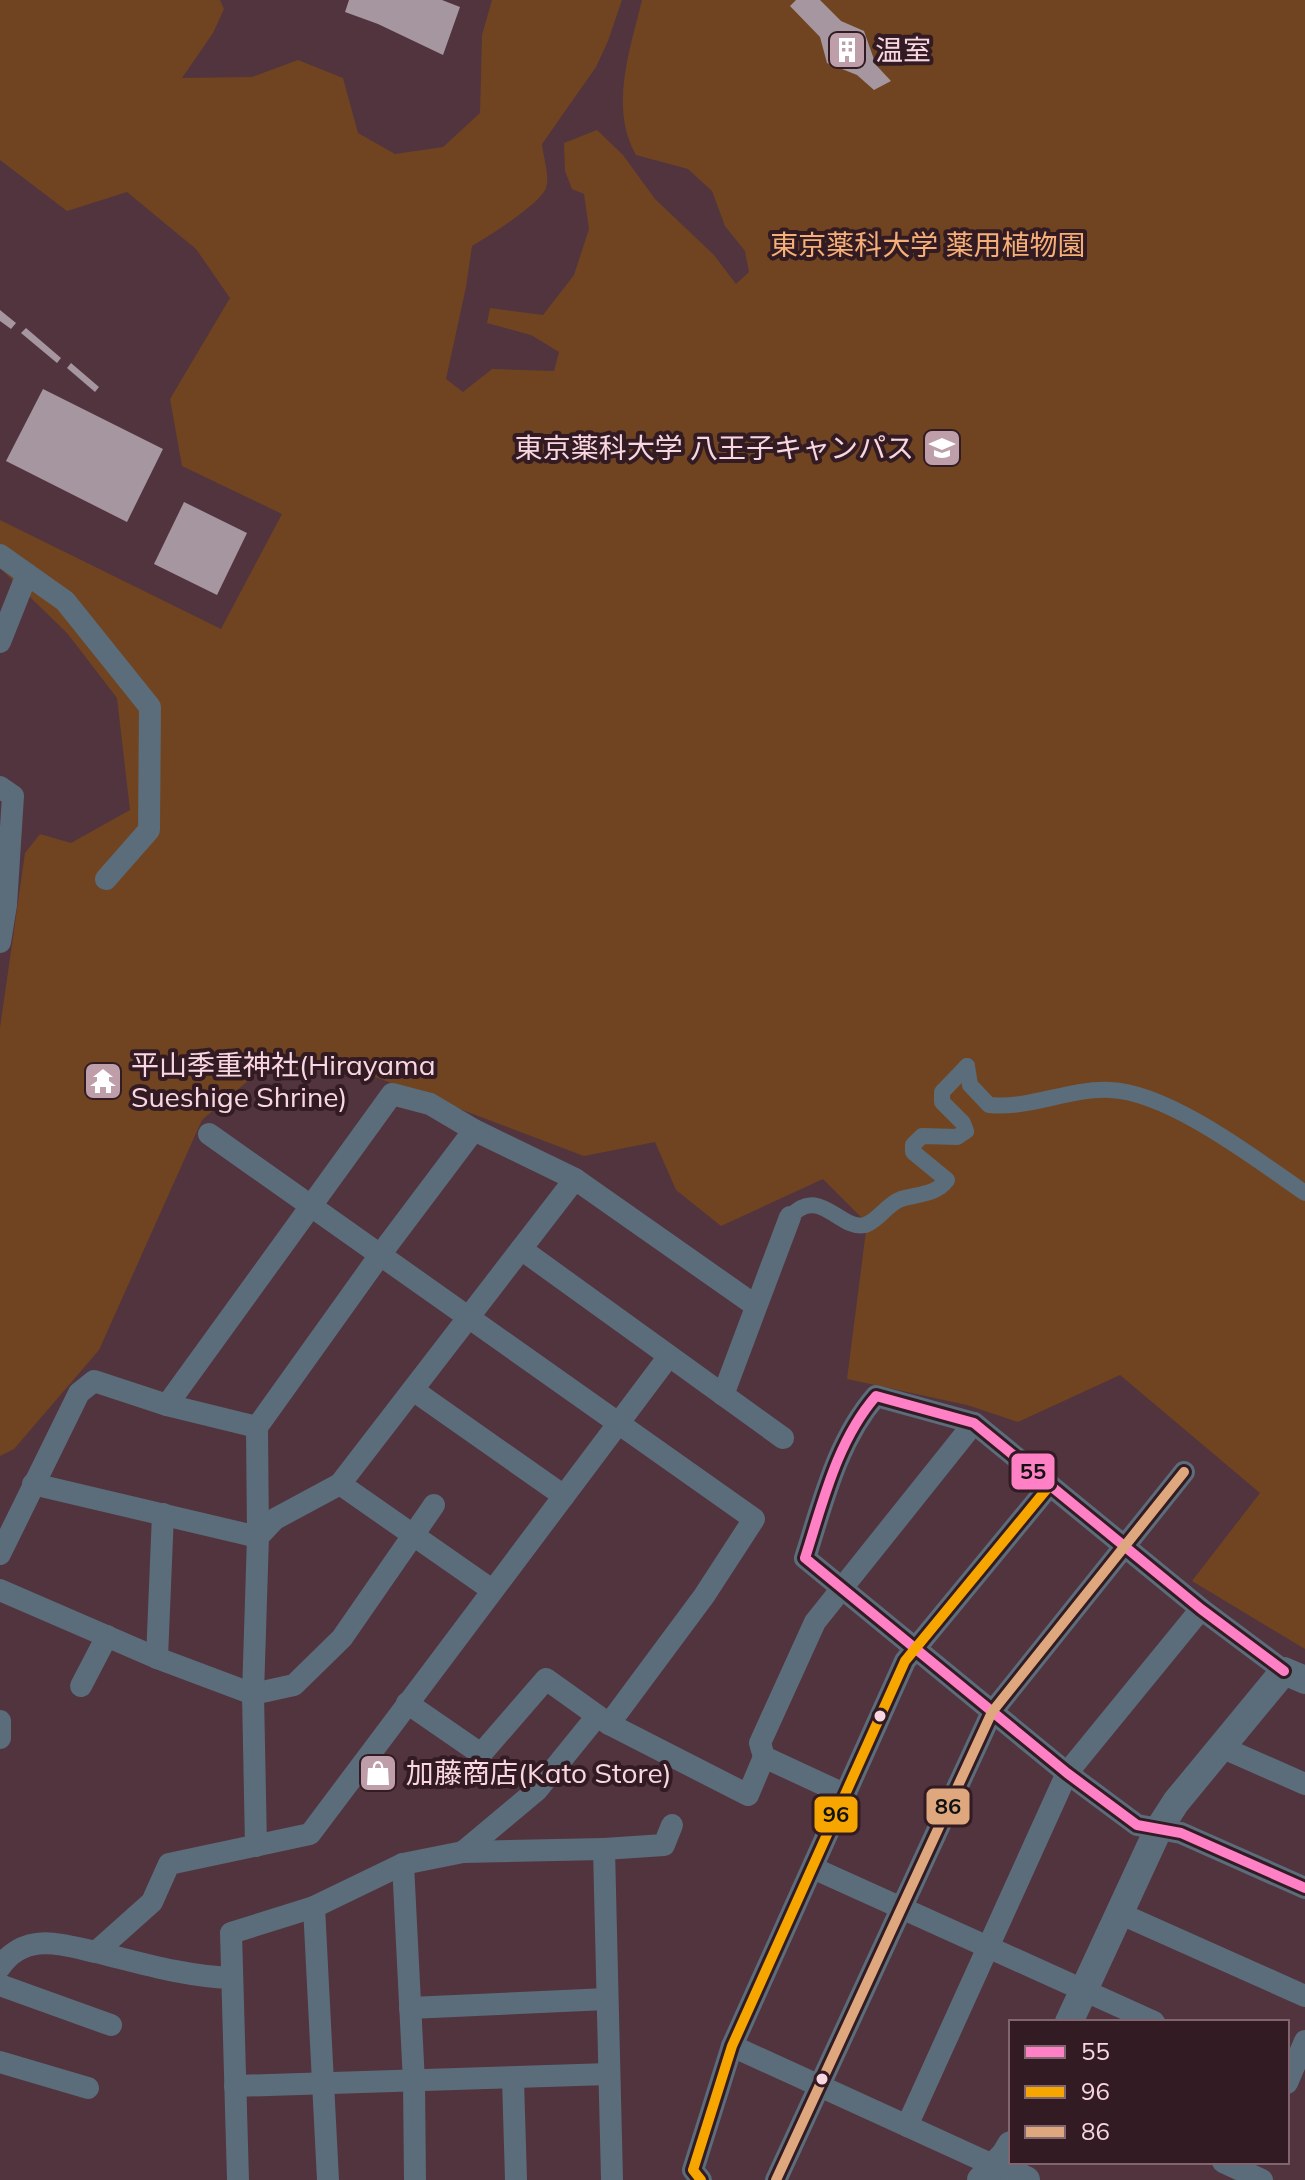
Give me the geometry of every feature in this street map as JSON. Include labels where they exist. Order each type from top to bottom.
[{"type":"street","points":[[0,555],[65,601],[150,707],[149,830],[106,879]]},
{"type":"street","points":[[0,642],[27,574]]},
{"type":"street","points":[[0,787],[13,796],[0,942]]},
{"type":"street","points":[[723,1395],[790,1217],[805,1206],[820,1207],[858,1225],[866,1225],[898,1200],[942,1187],[947,1180],[913,1152],[913,1145],[922,1136],[957,1137],[966,1131],[963,1123],[942,1102],[942,1092],[967,1066],[970,1085],[989,1105],[1012,1107],[1084,1092],[1112,1090],[1156,1101],[1205,1127],[1305,1193]]},
{"type":"street","points":[[167,1405],[392,1094],[430,1104],[474,1130],[575,1179],[756,1306]]},
{"type":"street","points":[[256,1846],[253,1694],[258,1537],[257,1427],[474,1130]]},
{"type":"street","points":[[209,1134],[754,1519],[704,1596],[603,1720],[537,1790],[463,1852]]},
{"type":"street","points":[[258,1537],[275,1519],[340,1484],[575,1179]]},
{"type":"street","points":[[521,1249],[783,1438]]},
{"type":"street","points":[[96,1952],[152,1902],[169,1864],[310,1834],[669,1356]]},
{"type":"street","points":[[0,1554],[79,1393],[94,1381],[167,1405],[257,1427]]},
{"type":"street","points":[[413,1390],[564,1496]]},
{"type":"street","points":[[1070,2020],[1158,1830],[1176,1802],[1221,1747],[1294,1675],[1201,1609],[974,1423],[876,1396],[863,1411],[835,1465],[805,1558],[1067,1773],[1137,1825],[1158,1830],[1181,1833],[1305,1888]]},
{"type":"street","points":[[407,1703],[481,1754],[546,1679],[603,1720],[748,1795],[764,1757],[760,1743],[815,1622],[974,1423]]},
{"type":"street","points":[[776,2180],[992,1712],[1184,1472]]},
{"type":"street","points":[[33,1484],[258,1537]]},
{"type":"street","points":[[340,1484],[492,1590]]},
{"type":"street","points":[[701,2180],[693,2170],[732,2046],[905,1661],[1050,1485]]},
{"type":"street","points":[[0,1590],[157,1658],[253,1694],[294,1685],[342,1638],[434,1505]]},
{"type":"street","points":[[157,1658],[163,1514]]},
{"type":"street","points":[[907,2126],[1067,1773],[1201,1609]]},
{"type":"street","points":[[81,1686],[107,1636]]},
{"type":"street","points":[[0,1721],[0,1738]]},
{"type":"street","points":[[1221,1747],[1305,1784]]},
{"type":"street","points":[[764,1757],[846,1795]]},
{"type":"street","points":[[238,2180],[231,1933],[314,1907],[403,1864],[463,1852],[664,1845],[672,1825]]},
{"type":"street","points":[[604,1849],[612,2180]]},
{"type":"street","points":[[403,1864],[414,2082],[415,2180]]},
{"type":"street","points":[[813,1868],[1150,2020]]},
{"type":"street","points":[[314,1907],[328,2180]]},
{"type":"street","points":[[1119,1913],[1305,1996]]},
{"type":"street","points":[[0,1967],[11,1953],[34,1944],[52,1942],[155,1969],[231,1978]]},
{"type":"street","points":[[0,1985],[111,2025]]},
{"type":"street","points":[[410,2008],[607,1999]]},
{"type":"street","points":[[1289,2078],[1305,2041]]},
{"type":"street","points":[[732,2046],[1026,2180]]},
{"type":"street","points":[[0,2062],[88,2088]]},
{"type":"street","points":[[235,2086],[609,2074]]},
{"type":"street","points":[[513,2079],[516,2180]]},
{"type":"street","points":[[1228,2164],[1252,2174]]},
{"type":"green space","name":"東京薬科大学 薬用植物園","points":[[0,0],[220,0],[224,9],[213,33],[182,78],[252,77],[298,60],[343,78],[358,133],[395,154],[443,147],[480,113],[482,35],[492,0],[622,0],[596,67],[542,144],[547,183],[542,195],[501,228],[472,246],[446,379],[463,392],[492,369],[554,371],[559,352],[531,335],[487,323],[490,308],[543,315],[574,275],[589,229],[584,194],[572,189],[565,171],[564,143],[597,130],[623,155],[655,199],[714,255],[736,284],[749,272],[745,251],[725,226],[712,191],[688,169],[636,155],[628,137],[624,118],[624,79],[642,0],[1305,0],[1305,1649],[1192,1581],[1260,1493],[1120,1375],[1018,1422],[967,1405],[847,1379],[867,1223],[823,1179],[721,1226],[676,1190],[655,1142],[584,1156],[357,1070],[262,1069],[202,1120],[99,1350],[14,1449],[0,1456],[0,1028],[25,853],[40,834],[71,843],[130,810],[117,698],[67,633],[0,568],[0,520],[221,629],[282,514],[182,466],[170,399],[230,298],[196,249],[127,192],[67,211],[0,160]]},
{"type":"building","points":[[349,0],[442,0],[460,7],[443,55],[345,12]]},
{"type":"building","name":"温室","points":[[796,0],[820,0],[841,21],[864,31],[876,65],[891,81],[874,90],[857,75],[827,63],[820,37],[790,6]]},
{"type":"building","points":[[0,310],[16,323],[11,329],[0,321]]},
{"type":"building","points":[[26,328],[61,358],[57,363],[21,333]]},
{"type":"building","points":[[71,363],[99,387],[95,392],[67,368]]},
{"type":"building","points":[[43,389],[163,449],[127,522],[6,461]]},
{"type":"building","points":[[184,502],[247,533],[217,595],[154,564]]},
{"type":"transit line","name":"55","points":[[1284,1671],[1201,1609],[974,1423],[876,1396],[851,1432],[825,1494],[805,1558],[1067,1773],[1137,1825],[1181,1833],[1305,1888]]},
{"type":"transit line","name":"86","points":[[776,2180],[992,1712],[1184,1472]]},
{"type":"transit line","name":"96","points":[[701,2180],[693,2170],[732,2046],[905,1661],[1050,1485]]},
{"type":"place","name":"温室","points":[[847,50]]},
{"type":"place","name":"東京薬科大学 八王子キャンパス","points":[[942,448]]},
{"type":"place","name":"平山季重神社(Hirayama Sueshige Shrine)","points":[[103,1081]]},
{"type":"place","name":"加藤商店(Kato Store)","points":[[378,1773]]}]
